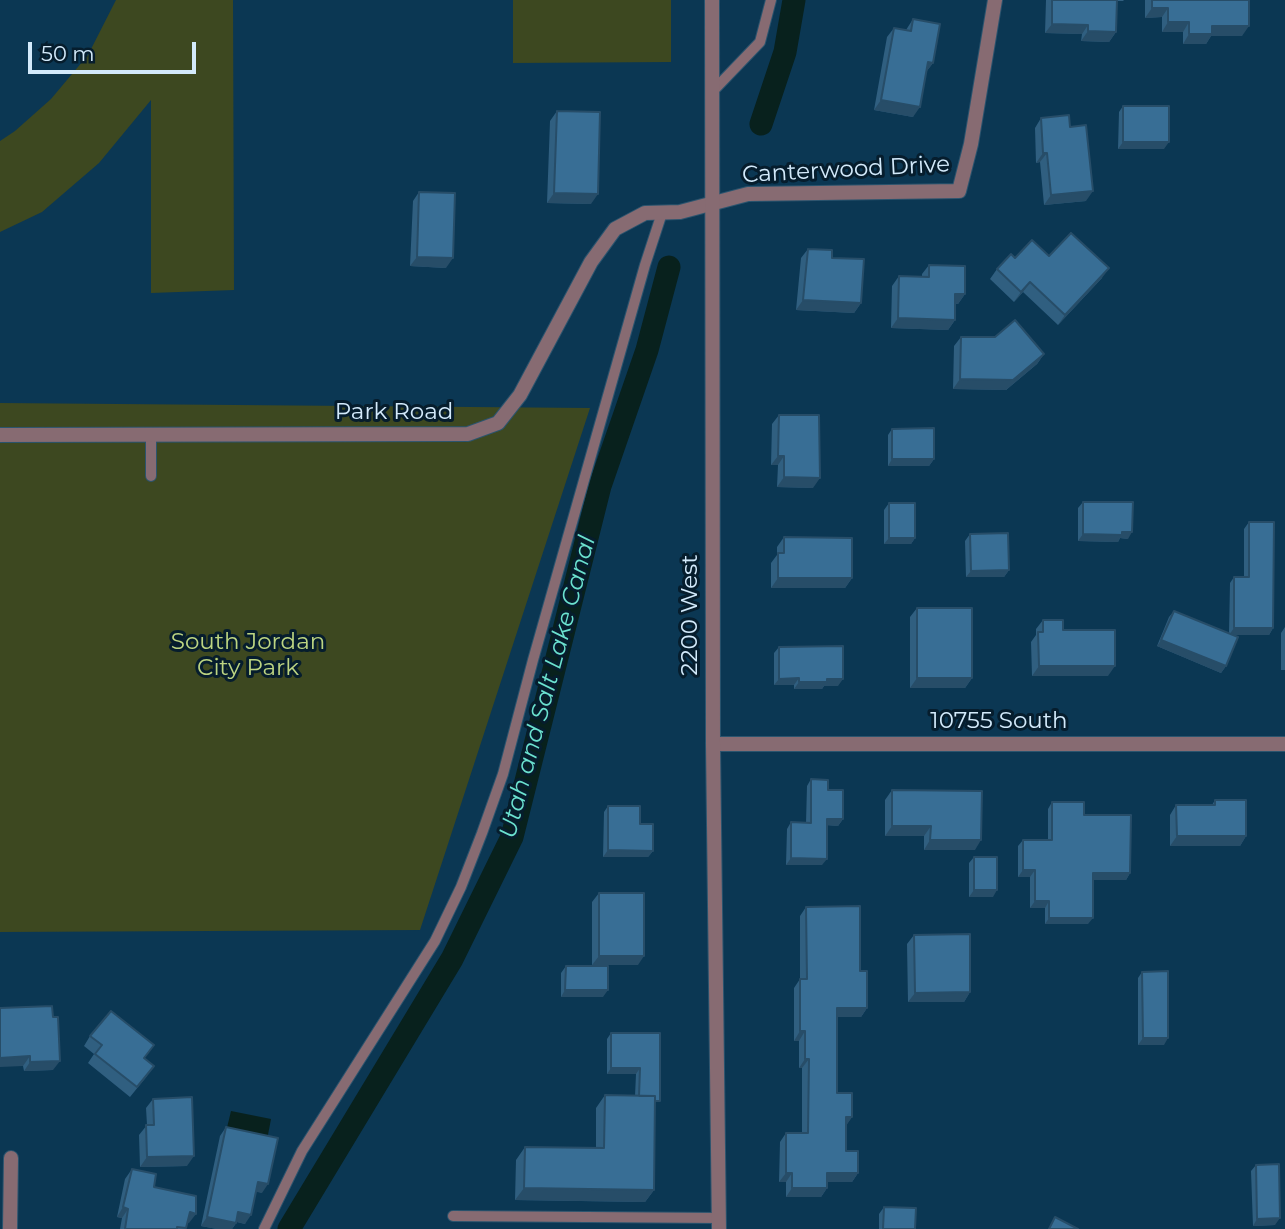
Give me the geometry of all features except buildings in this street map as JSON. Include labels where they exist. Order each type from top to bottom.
[{"type":"street","name":"2200 West","points":[[712,0],[713,744],[719,1224]]},
{"type":"street","name":"Canterwood Drive","points":[[712,204],[748,194],[959,191],[971,144],[995,0]]},
{"type":"street","name":"Park Road","points":[[0,435],[468,434],[498,423],[520,395],[591,262],[615,229],[645,213],[680,212],[712,204]]},
{"type":"street","name":"10755 South","points":[[713,744],[1285,744]]},
{"type":"street","points":[[10,1229],[11,1158]]},
{"type":"lane","points":[[712,92],[760,42],[771,0]]},
{"type":"lane","points":[[264,1229],[302,1151],[435,941],[482,834],[503,774],[641,278],[662,213]]},
{"type":"lane","points":[[151,436],[151,476]]},
{"type":"lane","points":[[453,1216],[719,1224]]},
{"type":"green space","points":[[116,0],[233,0],[234,290],[151,293],[151,100],[99,163],[42,212],[0,232],[0,141],[51,99],[88,55]]},
{"type":"green space","points":[[513,0],[671,0],[671,62],[513,63]]},
{"type":"green space","name":"South Jordan City Park","points":[[0,403],[590,408],[420,930],[0,932]]},
{"type":"shaded area","points":[[231,1111],[271,1119],[267,1140],[226,1132]]},
{"type":"waterway","name":"Utah and Salt Lake Canal","points":[[761,124],[785,52],[794,0]]},
{"type":"waterway","name":"Utah and Salt Lake Canal","points":[[289,1229],[452,959],[512,837],[600,486],[647,350],[669,267]]}]
